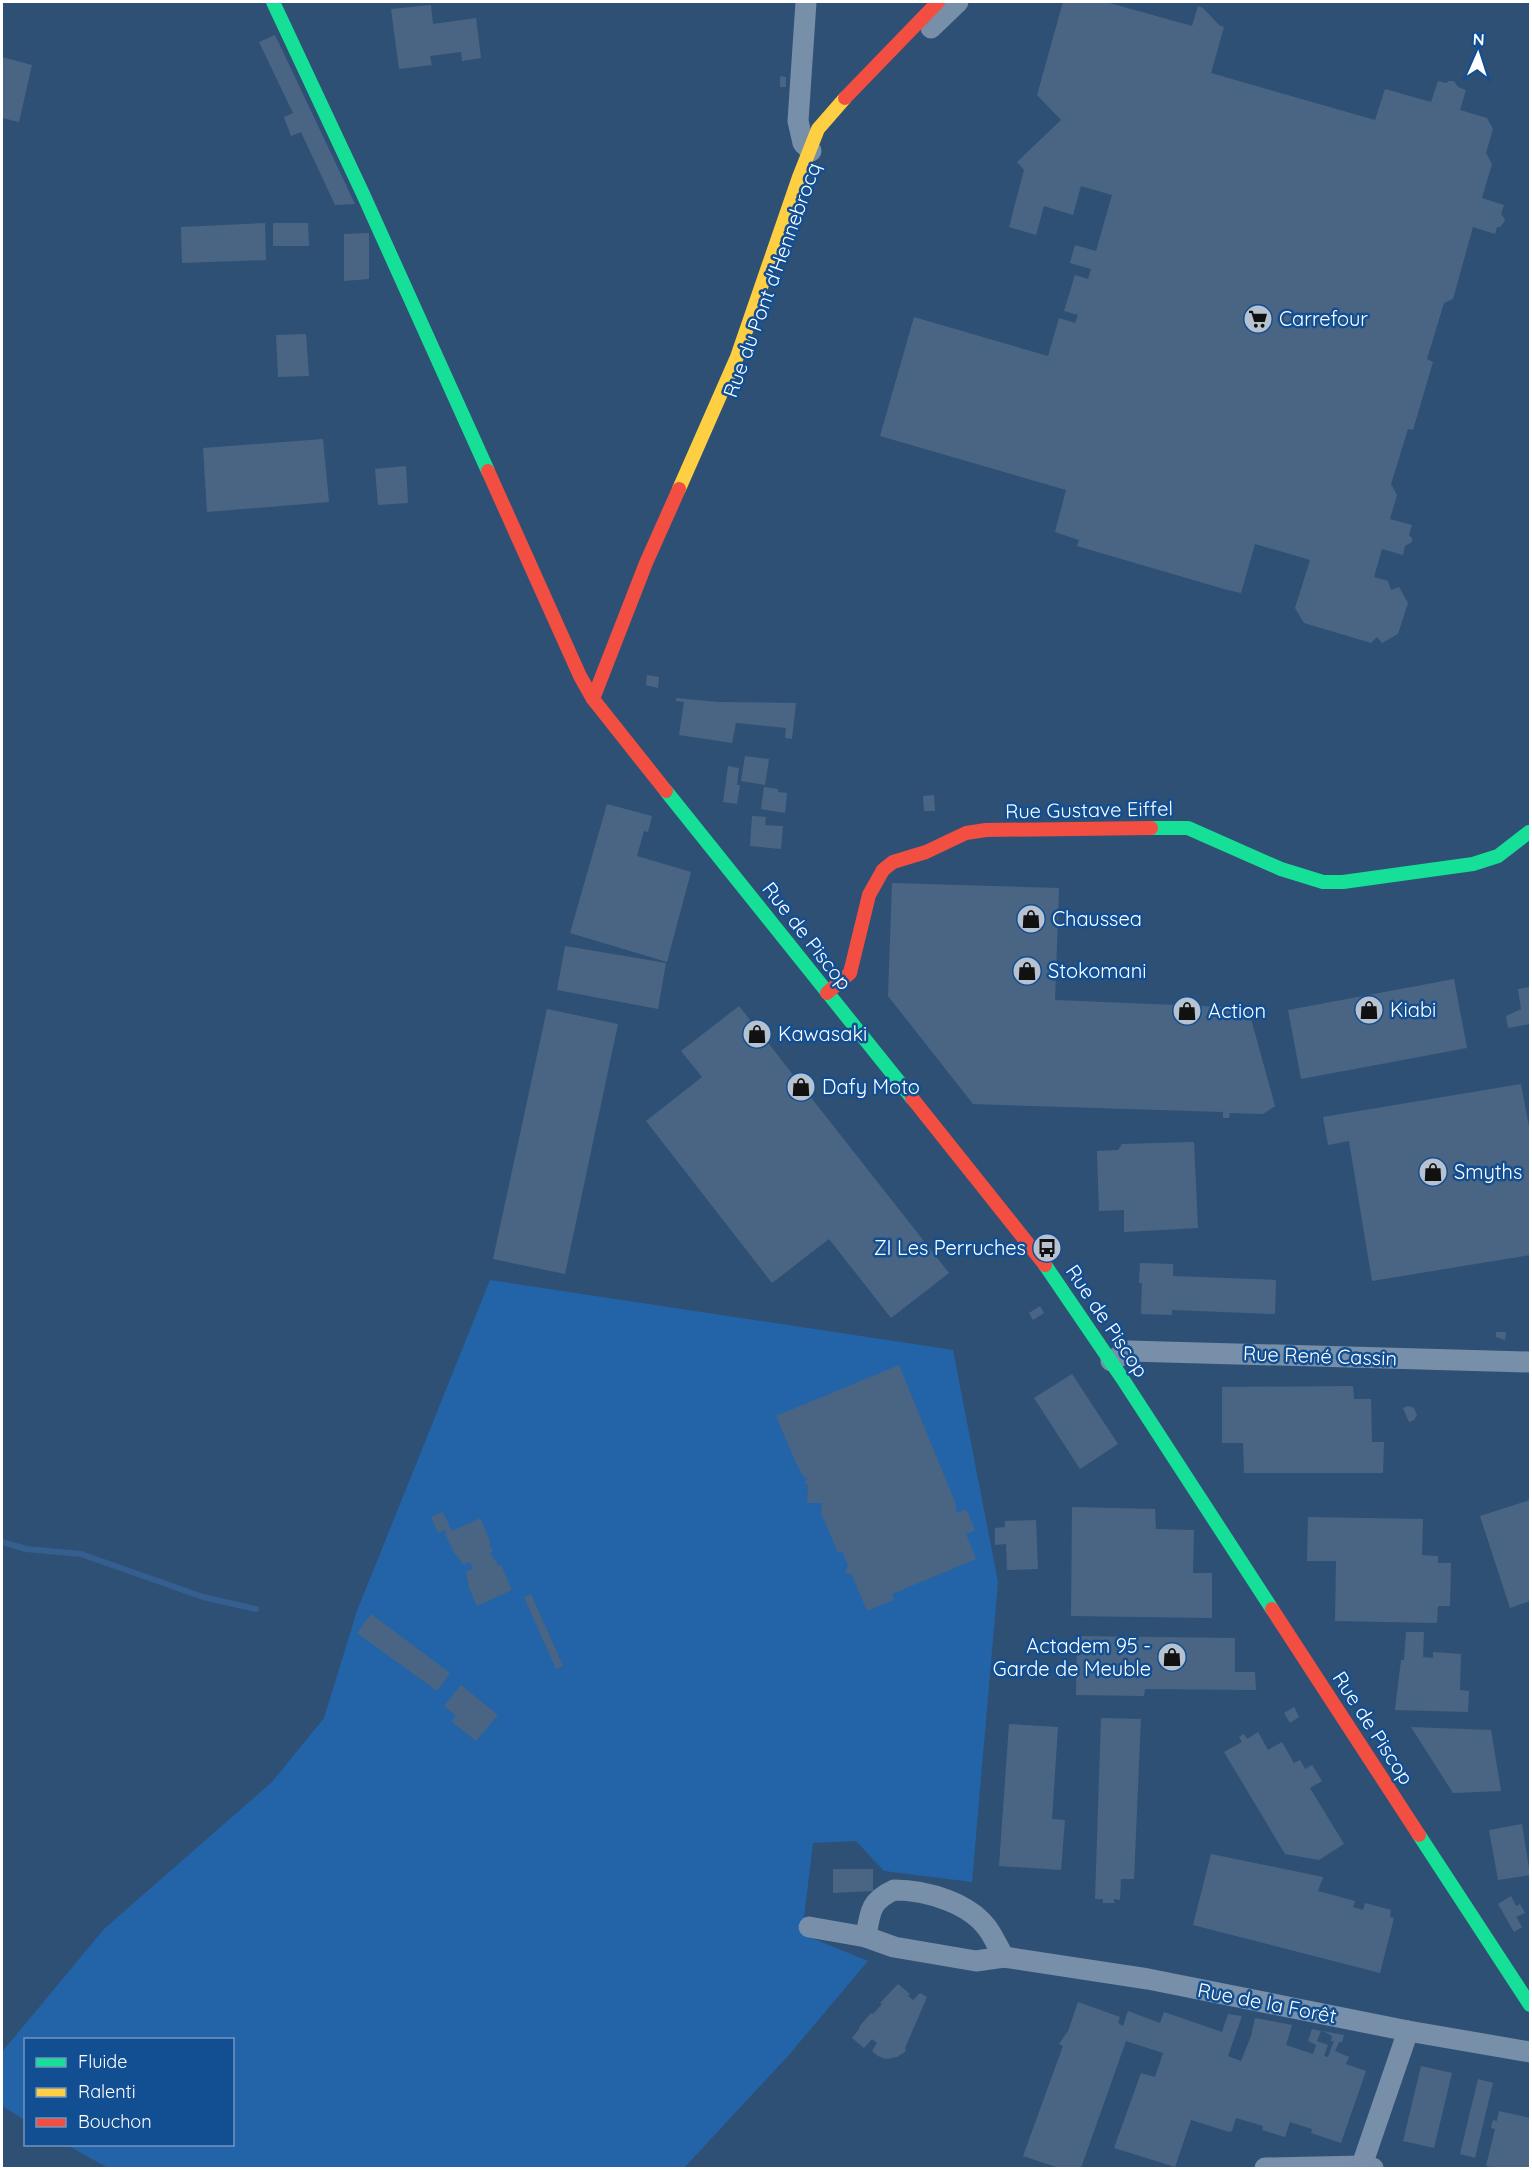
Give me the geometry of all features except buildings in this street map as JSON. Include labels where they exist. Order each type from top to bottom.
[{"type":"street","name":"Rue de Piscop","points":[[273,2],[372,215],[580,676],[593,699],[1042,1260],[1112,1361],[1530,2005]]},
{"type":"street","points":[[806,2],[798,122],[803,143],[811,151]]},
{"type":"street","name":"Rue du Pont d'Hennebrocq","points":[[593,699],[636,594],[646,563],[737,357],[799,177],[818,129],[938,2]]},
{"type":"street","name":"Rue du Pont d'Hennebrocq","points":[[636,594],[653,568],[747,362],[814,172],[820,145],[828,131],[958,2]]},
{"type":"street","name":"Rue Gustave Eiffel","points":[[827,993],[850,973],[869,895],[883,870],[893,862],[926,852],[966,832],[1188,828],[1281,869],[1323,882],[1343,882],[1473,864],[1498,856],[1530,832]]},
{"type":"street","name":"Rue René Cassin","points":[[1112,1361],[1129,1351],[1530,1362]]},
{"type":"street","points":[[866,1937],[869,1917],[879,1897],[894,1890],[911,1890],[952,1901],[973,1915],[989,1930],[1004,1957]]},
{"type":"street","name":"Rue de la Forêt","points":[[809,1927],[866,1937],[894,1947],[976,1961],[1004,1957],[1148,1979],[1408,2031],[1530,2052]]},
{"type":"street","points":[[1265,2169],[1367,2168],[1408,2031]]},
{"type":"shaded area","points":[[490,1280],[953,1350],[998,1582],[972,1882],[884,1871],[856,1841],[813,1843],[802,1934],[868,1961],[788,2056],[684,2168],[108,2168],[69,2146],[234,2146],[234,2038],[24,2038],[24,2119],[2,2106],[2,2052],[104,1929],[272,1782],[324,1718],[357,1611]]},
{"type":"waterway","points":[[2,1542],[26,1549],[81,1554],[203,1597],[256,1609]]},
{"type":"traffic: fast","points":[[273,2],[363,194],[488,471]]},
{"type":"traffic: fast","points":[[666,791],[912,1098]]},
{"type":"traffic: fast","points":[[1151,828],[1188,828],[1281,869],[1323,882],[1343,882],[1473,864],[1498,856],[1529,832]]},
{"type":"traffic: fast","points":[[1045,1265],[1122,1378],[1272,1609]]},
{"type":"traffic: fast","points":[[1419,1835],[1530,2005]]},
{"type":"traffic: slow","points":[[679,489],[737,357],[799,177],[818,129],[845,98]]},
{"type":"traffic: jam","points":[[845,98],[938,2]]},
{"type":"traffic: jam","points":[[488,471],[580,676],[593,699],[666,791]]},
{"type":"traffic: jam","points":[[593,699],[646,563],[679,489]]},
{"type":"traffic: jam","points":[[827,993],[850,973],[869,895],[883,870],[893,862],[926,852],[966,833],[986,830],[1151,828]]},
{"type":"traffic: jam","points":[[912,1098],[1045,1265]]},
{"type":"traffic: jam","points":[[1272,1609],[1419,1835]]},
{"type":"place","name":"Carrefour","points":[[1258,319]]},
{"type":"place","name":"Chaussea","points":[[1031,919]]},
{"type":"place","name":"Stokomani","points":[[1027,971]]},
{"type":"place","name":"Kiabi","points":[[1369,1010]]},
{"type":"place","name":"Action","points":[[1187,1011]]},
{"type":"place","name":"Kawasaki","points":[[757,1034]]},
{"type":"place","name":"Dafy Moto","points":[[801,1087]]},
{"type":"place","name":"Smyths","points":[[1433,1172]]},
{"type":"place","name":"ZI Les Perruches","points":[[1047,1248]]},
{"type":"place","name":"Actadem 95 - Garde de Meuble","points":[[1172,1657]]}]
